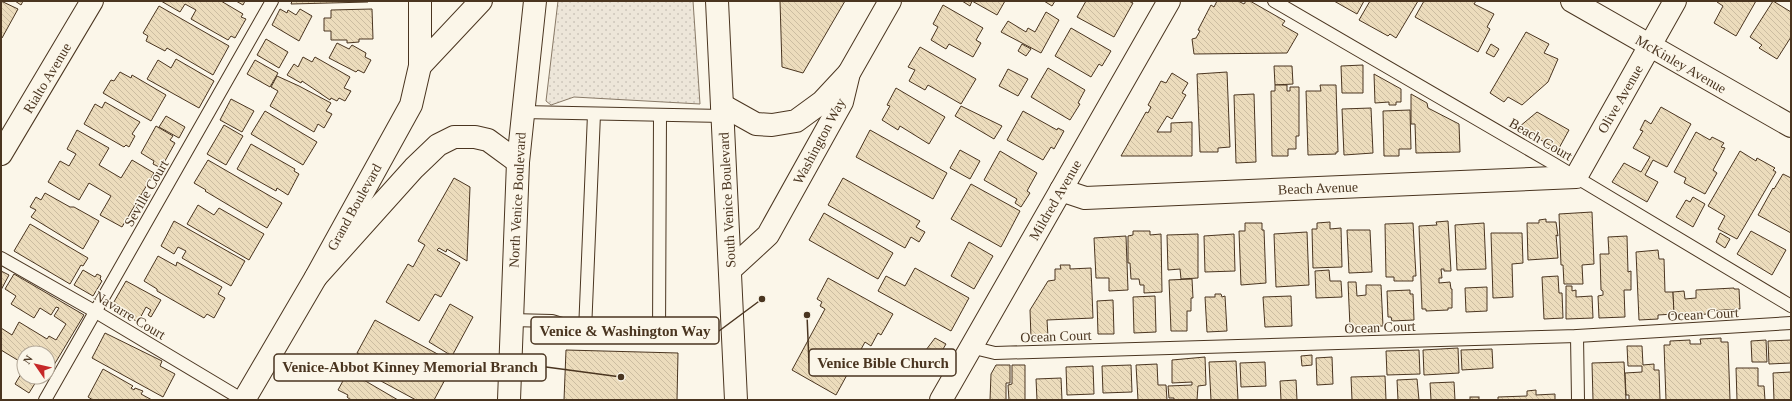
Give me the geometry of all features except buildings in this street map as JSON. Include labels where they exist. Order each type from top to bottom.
[{"type":"street","name":"Rialto Avenue","points":[[1,154],[92,1]]},
{"type":"street","name":"Grand Boulevard","points":[[244,400],[316,277],[411,105],[420,66],[420,1]]},
{"type":"street","points":[[420,66],[481,1]]},
{"type":"street","name":"North Venice Boulevard","points":[[509,400],[518,162],[522,112],[535,1]]},
{"type":"street","name":"South Venice Boulevard","points":[[717,1],[736,400]]},
{"type":"street","name":"Washington Way","points":[[730,270],[768,235],[842,102],[849,73],[890,1]]},
{"type":"street","name":"Mildred Avenue","points":[[941,400],[1169,1]]},
{"type":"street","name":"McKinley Avenue","points":[[1572,1],[1791,126]]},
{"type":"street","name":"Olive Avenue","points":[[1576,177],[1675,1]]},
{"type":"street","points":[[722,111],[756,124],[772,125],[796,121],[822,102],[849,73]]},
{"type":"street","points":[[316,277],[414,168],[438,145],[454,137],[475,137],[488,140],[518,162]]},
{"type":"street","name":"Beach Avenue","points":[[1061,190],[1085,198],[1576,177]]},
{"type":"lane","name":"Seville Court","points":[[45,400],[272,1]]},
{"type":"lane","name":"Beach Court","points":[[1274,1],[1576,177],[1791,306]]},
{"type":"lane","points":[[522,112],[660,115],[722,111]]},
{"type":"lane","points":[[585,331],[594,114]]},
{"type":"lane","points":[[511,320],[552,321],[585,331],[659,336],[660,115]]},
{"type":"lane","name":"Navarre Court","points":[[1,258],[96,312],[244,400]]},
{"type":"lane","name":"Ocean Court","points":[[970,347],[995,353],[1577,336],[1791,324]]},
{"type":"lane","points":[[1577,336],[1578,400]]},
{"type":"shaded area","points":[[558,1],[693,1],[700,104],[574,97],[551,105],[546,101]]},
{"type":"place","name":"Venice & Washington Way","points":[[762,299]]},
{"type":"place","name":"Venice Bible Church","points":[[807,315]]},
{"type":"place","name":"Venice-Abbot Kinney Memorial Branch","points":[[621,377]]}]
